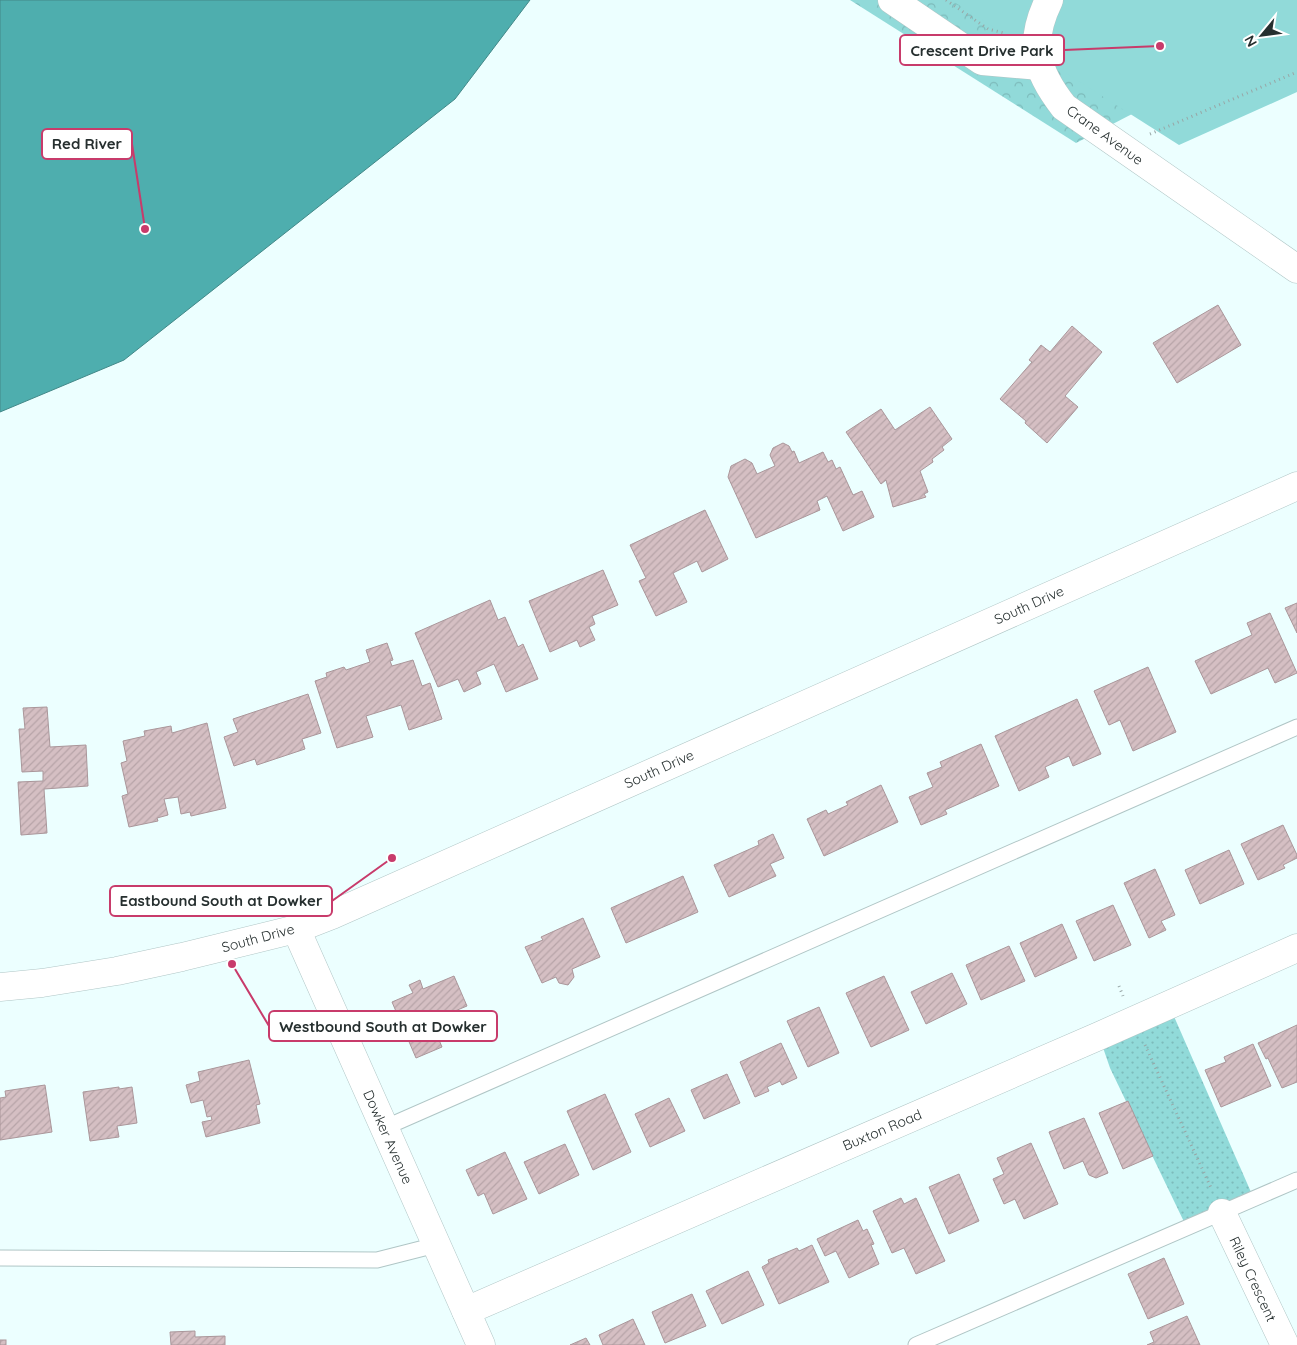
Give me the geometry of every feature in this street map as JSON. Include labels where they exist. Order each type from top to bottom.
[{"type":"street","points":[[892,0],[982,61],[1038,54],[1040,22],[1049,0]]},
{"type":"street","name":"Crane Avenue","points":[[1038,54],[1049,88],[1064,107],[1297,269]]},
{"type":"street","name":"South Drive","points":[[0,987],[42,983],[117,971],[256,940],[296,929],[332,915],[1297,486]]},
{"type":"street","name":"Dowker Avenue","points":[[296,929],[481,1345]]},
{"type":"street","name":"Buxton Road","points":[[466,1311],[1134,1021],[1297,948]]},
{"type":"street","name":"Riley Crescent","points":[[1222,1213],[1284,1345]]},
{"type":"lane","points":[[384,1128],[1297,727]]},
{"type":"lane","points":[[916,1345],[1297,1180]]},
{"type":"lane","points":[[0,1258],[377,1260],[436,1244]]},
{"type":"path","points":[[946,0],[988,29],[1038,54]]},
{"type":"path","points":[[1119,147],[1297,72]]},
{"type":"path","points":[[1119,986],[1222,1213]]},
{"type":"green space","points":[[850,0],[1032,0],[1134,113],[1076,143]]},
{"type":"green space","points":[[951,0],[1297,0],[1297,92],[1179,145]]},
{"type":"green space","points":[[1169,1005],[1254,1199],[1187,1228],[1110,1068],[1099,1036]]},
{"type":"shaded area","points":[[0,0],[530,0],[455,99],[124,360],[0,412]]},
{"type":"building","points":[[1218,305],[1241,345],[1177,383],[1153,343]]},
{"type":"building","points":[[1072,326],[1102,352],[1065,396],[1078,407],[1047,443],[1025,423],[1026,421],[1000,399],[1032,362],[1029,360],[1041,345],[1050,352]]},
{"type":"building","points":[[930,407],[952,439],[942,447],[944,450],[932,459],[933,462],[920,471],[928,492],[924,494],[926,497],[893,507],[886,480],[881,484],[846,432],[881,409],[895,430]]},
{"type":"building","points":[[783,443],[789,446],[792,452],[794,451],[799,463],[823,452],[828,462],[832,460],[836,469],[840,467],[853,495],[862,491],[874,517],[843,531],[827,496],[817,501],[820,510],[756,538],[728,477],[731,466],[745,459],[752,463],[757,474],[775,466],[770,455],[773,448]]},
{"type":"building","points":[[705,510],[728,559],[702,572],[697,561],[673,573],[687,602],[656,616],[639,581],[646,578],[630,545]]},
{"type":"building","points":[[603,570],[618,605],[592,616],[595,624],[589,627],[595,640],[580,647],[577,640],[550,652],[529,601]]},
{"type":"building","points":[[490,600],[498,620],[505,617],[518,647],[523,644],[538,679],[506,692],[494,664],[476,672],[481,684],[464,692],[458,679],[438,687],[415,633]]},
{"type":"building","points":[[1297,603],[1297,633],[1285,608]]},
{"type":"building","points":[[1270,613],[1297,673],[1275,683],[1268,668],[1211,694],[1195,661],[1252,635],[1247,623]]},
{"type":"building","points":[[387,643],[393,660],[390,661],[392,666],[413,660],[422,686],[430,683],[442,719],[409,730],[401,705],[366,716],[373,737],[337,748],[315,681],[327,677],[326,673],[344,667],[346,670],[370,662],[366,650]]},
{"type":"building","points":[[1148,667],[1176,732],[1133,751],[1120,720],[1109,725],[1094,691]]},
{"type":"building","points":[[308,694],[321,733],[302,739],[305,749],[257,765],[255,759],[234,766],[224,737],[238,732],[233,719]]},
{"type":"building","points":[[1077,699],[1101,754],[1073,766],[1069,756],[1045,767],[1049,777],[1019,791],[995,736]]},
{"type":"building","points":[[47,707],[50,747],[86,745],[88,786],[44,789],[47,833],[21,835],[18,782],[43,781],[43,771],[22,772],[19,729],[25,729],[23,708]]},
{"type":"building","points":[[207,723],[226,808],[191,816],[190,812],[181,814],[178,797],[164,799],[168,815],[157,818],[158,821],[129,827],[122,796],[128,794],[121,763],[127,761],[123,741],[145,736],[144,731],[171,726],[172,733]]},
{"type":"building","points":[[981,744],[999,786],[945,810],[947,814],[921,825],[909,797],[933,787],[927,773],[942,767],[940,762]]},
{"type":"building","points":[[881,785],[898,822],[824,856],[807,819],[826,810],[828,814],[848,805],[846,802]]},
{"type":"building","points":[[1283,825],[1297,858],[1283,865],[1285,868],[1258,880],[1241,844]]},
{"type":"building","points":[[773,834],[784,858],[770,864],[776,876],[729,897],[714,865],[759,845],[758,841]]},
{"type":"building","points":[[1229,850],[1244,884],[1200,904],[1185,870]]},
{"type":"building","points":[[1155,869],[1175,915],[1161,921],[1166,930],[1149,938],[1124,883]]},
{"type":"building","points":[[683,876],[698,912],[626,943],[611,908]]},
{"type":"building","points":[[1113,905],[1131,945],[1094,961],[1076,921]]},
{"type":"building","points":[[583,918],[600,957],[572,969],[574,977],[568,985],[559,983],[556,977],[542,983],[525,947],[543,940],[541,937]]},
{"type":"building","points":[[1062,924],[1077,958],[1035,977],[1020,943]]},
{"type":"building","points":[[1009,946],[1025,981],[981,1000],[966,965]]},
{"type":"building","points":[[952,973],[967,1004],[926,1024],[911,992]]},
{"type":"building","points":[[454,976],[467,1006],[431,1021],[442,1047],[416,1058],[392,1002],[413,993],[409,985],[420,980],[423,989]]},
{"type":"building","points":[[884,976],[909,1030],[871,1047],[846,993]]},
{"type":"building","points":[[819,1007],[839,1053],[808,1067],[787,1021]]},
{"type":"building","points":[[1297,1025],[1297,1082],[1282,1088],[1268,1058],[1266,1059],[1258,1043]]},
{"type":"building","points":[[781,1043],[797,1078],[782,1085],[780,1081],[767,1087],[769,1091],[755,1097],[740,1062]]},
{"type":"building","points":[[1253,1044],[1271,1086],[1221,1107],[1205,1070],[1226,1062],[1224,1057]]},
{"type":"building","points":[[249,1060],[260,1104],[256,1105],[260,1123],[206,1137],[202,1122],[212,1120],[211,1116],[207,1117],[203,1100],[191,1103],[186,1085],[200,1081],[198,1072]]},
{"type":"building","points":[[727,1074],[740,1103],[704,1119],[691,1090]]},
{"type":"building","points":[[45,1085],[52,1132],[0,1140],[0,1098],[6,1097],[5,1091]]},
{"type":"building","points":[[119,1087],[119,1089],[132,1087],[137,1123],[117,1126],[119,1137],[90,1141],[83,1092]]},
{"type":"building","points":[[605,1094],[631,1152],[593,1170],[567,1111]]},
{"type":"building","points":[[669,1098],[685,1131],[650,1147],[635,1114]]},
{"type":"building","points":[[1128,1101],[1153,1156],[1123,1169],[1099,1113]]},
{"type":"building","points":[[1084,1118],[1108,1173],[1096,1178],[1089,1175],[1083,1161],[1064,1169],[1049,1132]]},
{"type":"building","points":[[1031,1143],[1058,1204],[1024,1219],[1015,1199],[1004,1204],[993,1179],[1004,1174],[997,1158]]},
{"type":"building","points":[[565,1144],[579,1175],[539,1194],[524,1162]]},
{"type":"building","points":[[505,1152],[527,1199],[493,1214],[484,1193],[478,1196],[466,1170]]},
{"type":"building","points":[[959,1174],[979,1221],[949,1234],[929,1187]]},
{"type":"building","points":[[901,1198],[904,1204],[916,1198],[945,1261],[916,1274],[904,1248],[892,1253],[873,1211]]},
{"type":"building","points":[[858,1220],[863,1231],[867,1229],[874,1244],[871,1245],[879,1264],[849,1278],[836,1251],[825,1256],[817,1239]]},
{"type":"building","points":[[812,1245],[829,1282],[779,1304],[762,1267],[769,1263],[768,1260],[797,1248],[799,1251]]},
{"type":"building","points":[[1164,1258],[1184,1304],[1148,1319],[1128,1274]]},
{"type":"building","points":[[748,1271],[764,1305],[722,1324],[706,1291]]},
{"type":"building","points":[[692,1294],[706,1326],[665,1343],[652,1312]]},
{"type":"building","points":[[1187,1316],[1200,1345],[1147,1345],[1154,1342],[1150,1332]]},
{"type":"building","points":[[633,1319],[645,1345],[603,1345],[599,1335]]},
{"type":"building","points":[[195,1331],[195,1337],[225,1336],[225,1345],[171,1345],[170,1332]]},
{"type":"building","points":[[586,1338],[590,1345],[570,1345]]},
{"type":"building","points":[[0,1340],[6,1340],[6,1345],[0,1345]]},
{"type":"place","name":"Crescent Drive Park","points":[[1160,46]]},
{"type":"place","name":"Red River","points":[[145,229]]},
{"type":"place","name":"Eastbound South at Dowker","points":[[392,858]]},
{"type":"place","name":"Westbound South at Dowker","points":[[232,964]]}]
